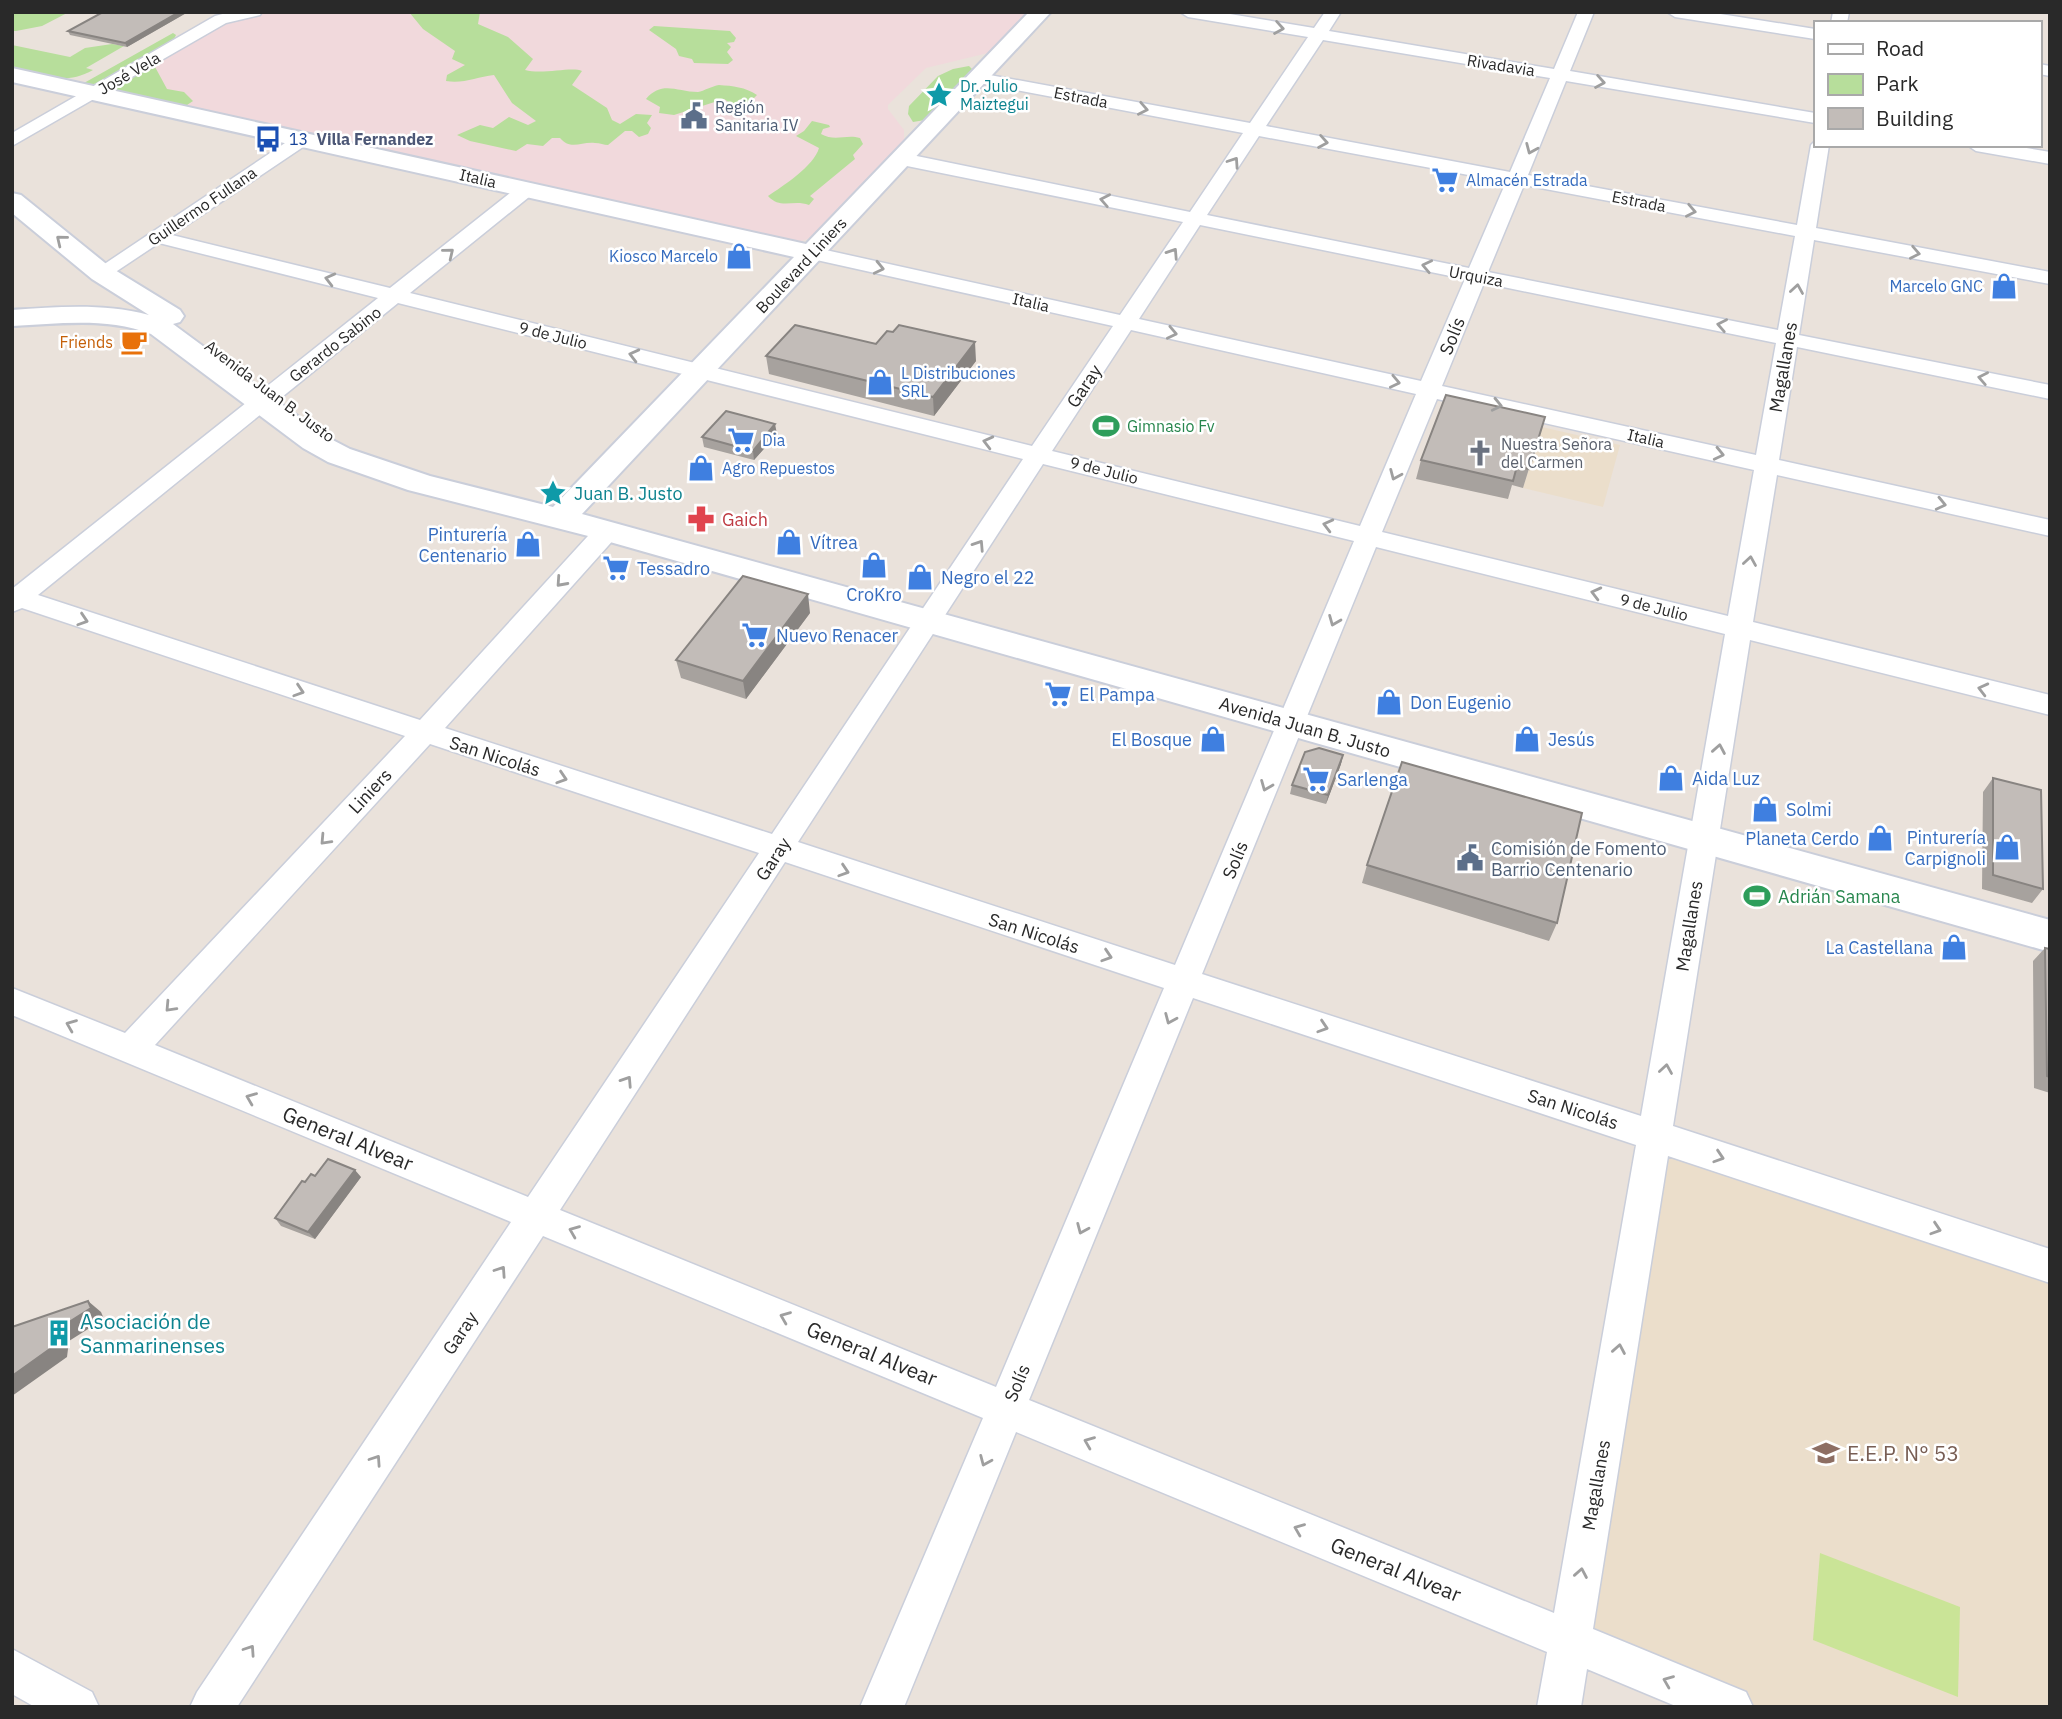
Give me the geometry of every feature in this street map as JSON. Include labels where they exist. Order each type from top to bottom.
[{"type":"main road","name":"Boulevard Liniers","points":[[561,519],[1041,12]]},
{"type":"main road","name":"Italia","points":[[12,75],[812,253]]},
{"type":"main road","name":"Avenida Juan B. Justo","points":[[12,200],[102,273],[267,397],[314,442],[340,458],[482,501],[607,531],[2050,936]]},
{"type":"main road","points":[[12,307],[116,303],[159,317]]},
{"type":"main road","points":[[12,318],[116,315],[159,317]]},
{"type":"street","points":[[186,19],[212,24],[221,19],[254,12]]},
{"type":"street","name":"Rivadavia","points":[[1188,12],[1814,118]]},
{"type":"street","name":"Garay","points":[[212,1707],[1038,454],[1333,12]]},
{"type":"street","name":"Solís","points":[[882,1707],[1586,12]]},
{"type":"street","points":[[1675,12],[1814,34]]},
{"type":"street","name":"José Vela","points":[[12,141],[212,24]]},
{"type":"street","name":"Estrada","points":[[979,78],[2050,278]]},
{"type":"street","name":"Guillermo Fullana","points":[[102,273],[303,139]]},
{"type":"street","name":"Magallanes","points":[[1559,1707],[1820,147]]},
{"type":"street","points":[[1987,147],[2050,158]]},
{"type":"street","name":"Urquiza","points":[[902,159],[2050,391]]},
{"type":"street","name":"Gerardo Sabino","points":[[15,601],[527,189]]},
{"type":"street","name":"9 de Julio","points":[[157,237],[2050,705]]},
{"type":"street","name":"Italia","points":[[812,253],[2050,528]]},
{"type":"street","name":"Liniers","points":[[131,1049],[607,531]]},
{"type":"street","name":"San Nicolás","points":[[15,601],[425,732],[2050,1266]]},
{"type":"street","name":"General Alvear","points":[[12,1001],[1731,1707]]},
{"type":"street","points":[[12,1670],[77,1707]]},
{"type":"shaded area","points":[[270,12],[1029,12],[988,53],[926,68],[888,105],[888,109],[904,130],[904,142],[813,237],[799,242],[116,90],[120,84],[228,21]]},
{"type":"shaded area","points":[[1542,427],[1620,445],[1603,507],[1523,488]]},
{"type":"shaded area","name":"E.E.P. N° 53","points":[[1655,1136],[2050,1266],[2050,1707],[1731,1707],[1570,1640]]},
{"type":"green space","points":[[12,12],[69,12],[42,26],[12,31]]},
{"type":"green space","points":[[409,12],[480,12],[478,24],[508,37],[533,59],[525,70],[582,71],[572,85],[607,108],[612,120],[620,124],[636,114],[652,115],[647,123],[651,128],[648,134],[639,137],[632,131],[625,131],[608,145],[572,145],[560,138],[552,138],[543,146],[527,144],[516,151],[470,141],[457,135],[480,125],[493,128],[509,117],[528,125],[536,121],[512,103],[494,75],[464,81],[446,81],[447,75],[465,65],[452,59],[455,51],[423,29]]},
{"type":"green space","points":[[654,26],[730,31],[736,38],[734,42],[727,43],[731,47],[727,52],[733,60],[728,64],[694,63],[692,59],[679,56],[676,49],[649,30]]},
{"type":"green space","points":[[173,33],[176,35],[174,39],[98,83],[84,83]]},
{"type":"green space","points":[[112,44],[124,46],[86,68],[93,70],[72,78],[44,77],[12,69],[12,45],[70,57],[85,48]]},
{"type":"green space","points":[[154,65],[167,89],[184,92],[193,101],[184,107],[116,90],[120,84]]},
{"type":"green space","points":[[969,66],[973,70],[925,120],[913,122],[908,114],[909,106],[938,76]]},
{"type":"green space","points":[[719,85],[734,86],[757,95],[752,100],[758,104],[756,109],[739,109],[724,99],[674,115],[659,113],[660,107],[646,99],[664,88],[698,92]]},
{"type":"green space","points":[[812,121],[829,125],[821,134],[860,138],[863,144],[853,155],[855,159],[810,196],[814,199],[809,205],[773,200],[768,196],[805,168],[816,155],[819,148],[796,136]]},
{"type":"green space","points":[[1820,1553],[1960,1607],[1958,1697],[1813,1640]]},
{"type":"building","points":[[103,12],[179,12],[125,43],[68,31]]},
{"type":"building","points":[[795,325],[876,344],[887,331],[893,332],[899,325],[975,342],[933,397],[766,356]]},
{"type":"building","name":"Nuestra Señora del Carmen","points":[[1446,395],[1545,417],[1529,469],[1517,466],[1513,481],[1421,460]]},
{"type":"building","points":[[726,411],[775,424],[753,451],[702,437]]},
{"type":"building","name":"Nuevo Renacer","points":[[743,576],[808,594],[743,681],[676,660]]},
{"type":"building","name":"Sarlenga","points":[[1319,748],[1343,755],[1328,795],[1292,785],[1305,752]]},
{"type":"building","name":"Comisión de Fomento Barrio Centenario","points":[[1402,762],[1582,813],[1557,923],[1367,865]]},
{"type":"building","name":"Pinturería Carpignoli","points":[[1993,778],[2041,790],[2043,889],[1993,875]]},
{"type":"building","points":[[2045,948],[2050,949],[2050,1077],[2047,1076]]},
{"type":"building","points":[[328,1159],[355,1170],[308,1232],[275,1218],[302,1181],[305,1182],[311,1174],[315,1176]]},
{"type":"building","points":[[88,1301],[91,1308],[55,1331],[54,1346],[12,1376],[12,1327]]},
{"type":"place","name":"Dr. Julio Maiztegui","points":[[939,95]]},
{"type":"place","name":"Región Sanitaria IV","points":[[694,116]]},
{"type":"place","name":"13","points":[[268,139]]},
{"type":"place","name":"Almacén Estrada","points":[[1445,180]]},
{"type":"place","name":"Kiosco Marcelo","points":[[739,256]]},
{"type":"place","name":"Marcelo GNC","points":[[2004,286]]},
{"type":"place","name":"Friends","points":[[134,342]]},
{"type":"place","name":"L Distribuciones SRL","points":[[880,382]]},
{"type":"place","name":"Gimnasio Fv","points":[[1106,426]]},
{"type":"place","name":"Dia","points":[[741,440]]},
{"type":"place","name":"Nuestra Señora del Carmen","points":[[1480,453]]},
{"type":"place","name":"Agro Repuestos","points":[[701,468]]},
{"type":"place","name":"Juan B. Justo","points":[[553,493]]},
{"type":"place","name":"Gaich","points":[[701,519]]},
{"type":"place","name":"Vítrea","points":[[789,542]]},
{"type":"place","name":"Pinturería Centenario","points":[[528,544]]},
{"type":"place","name":"CroKro","points":[[874,565]]},
{"type":"place","name":"Tessadro","points":[[616,568]]},
{"type":"place","name":"Negro el 22","points":[[920,577]]},
{"type":"place","name":"Nuevo Renacer","points":[[755,635]]},
{"type":"place","name":"El Pampa","points":[[1058,694]]},
{"type":"place","name":"Don Eugenio","points":[[1389,702]]},
{"type":"place","name":"El Bosque","points":[[1213,739]]},
{"type":"place","name":"Jesús","points":[[1527,739]]},
{"type":"place","name":"Aida Luz","points":[[1671,778]]},
{"type":"place","name":"Sarlenga","points":[[1316,779]]},
{"type":"place","name":"Solmi","points":[[1765,809]]},
{"type":"place","name":"Planeta Cerdo","points":[[1880,838]]},
{"type":"place","name":"Pinturería Carpignoli","points":[[2007,847]]},
{"type":"place","name":"Comisión de Fomento Barrio Centenario","points":[[1470,858]]},
{"type":"place","name":"Adrián Samana","points":[[1757,896]]},
{"type":"place","name":"La Castellana","points":[[1954,947]]},
{"type":"place","name":"Asociación de Sanmarinenses","points":[[59,1333]]},
{"type":"place","name":"E.E.P. N° 53","points":[[1826,1453]]},
{"type":"district","name":"Villa Fernandez","points":[[375,139]]}]
